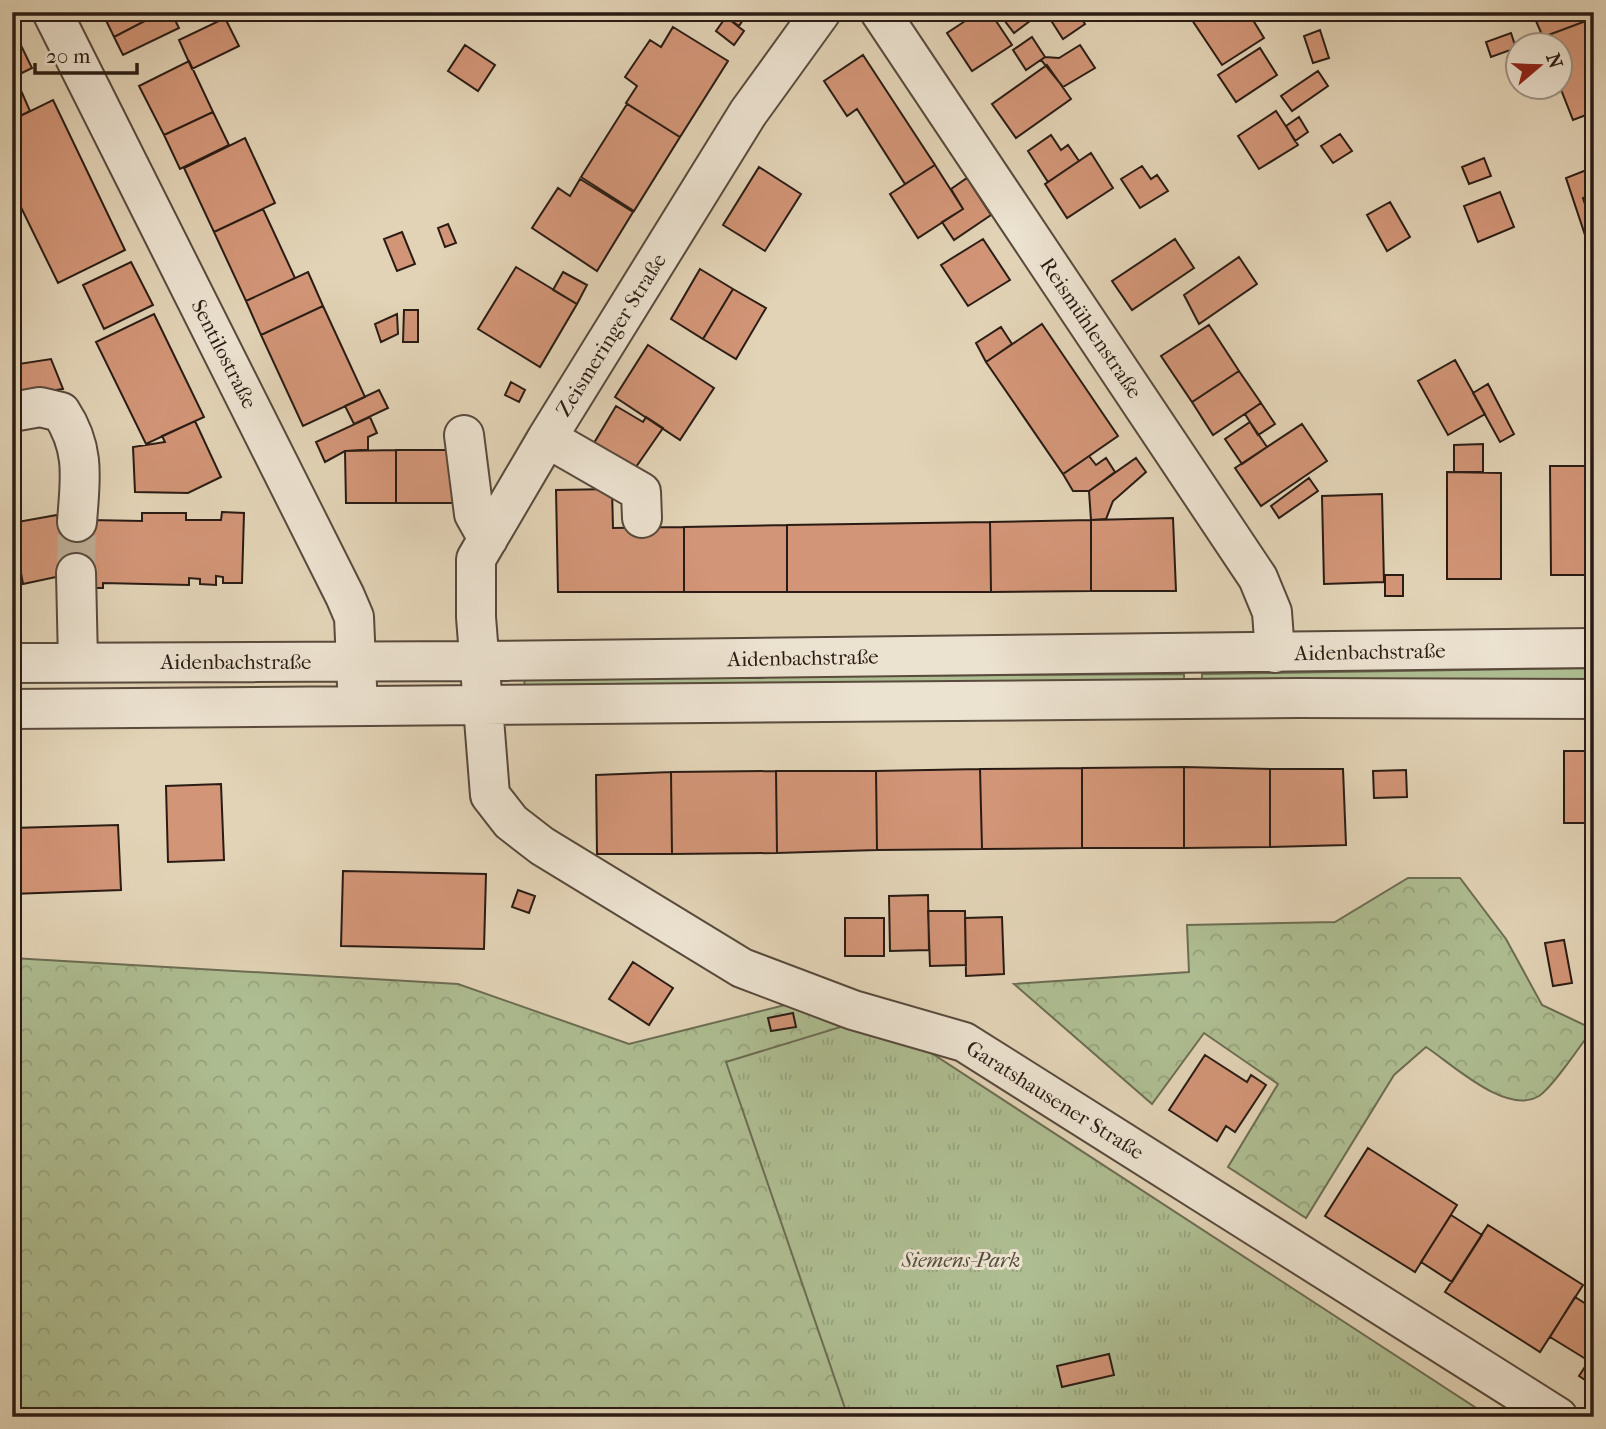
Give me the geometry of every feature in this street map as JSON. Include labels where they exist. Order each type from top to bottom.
[{"type":"street","name":"Sentilostraße","points":[[52,12],[345,596],[354,617],[358,705]]},
{"type":"street","name":"Zeismeringer Straße","points":[[480,683],[476,559],[547,438],[748,113],[821,12]]},
{"type":"street","name":"Reismühlenstraße","points":[[880,12],[1258,578],[1272,611],[1275,653]]},
{"type":"street","points":[[12,412],[40,407],[61,412],[74,432],[81,461],[77,522]]},
{"type":"street","points":[[464,435],[474,514],[488,539]]},
{"type":"street","points":[[547,438],[641,492],[642,518]]},
{"type":"street","points":[[76,572],[78,663]]},
{"type":"street","name":"Aidenbachstraße","points":[[12,709],[358,705],[480,683],[1275,653],[1594,648]]},
{"type":"street","name":"Aidenbachstraße","points":[[12,663],[357,662],[480,683],[1298,698],[1594,699]]},
{"type":"street","name":"Garatshausener Straße","points":[[480,683],[490,795],[511,822],[542,846],[742,968],[801,981],[853,1010],[964,1042],[1558,1417]]},
{"type":"green space","points":[[1594,668],[1594,679],[1202,684],[1202,674]]},
{"type":"green space","points":[[1184,674],[1184,684],[525,689],[524,678]]},
{"type":"green space","points":[[1408,878],[1460,878],[1506,939],[1542,1005],[1593,1029],[1545,1091],[1526,1100],[1495,1094],[1426,1047],[1394,1075],[1306,1218],[1228,1167],[1278,1084],[1204,1033],[1152,1104],[1014,984],[1189,972],[1187,925],[1335,922]]},
{"type":"green space","points":[[12,958],[458,984],[629,1044],[785,1005],[837,1018],[1490,1417],[12,1417]]},
{"type":"green space","name":"Siemens-Park","points":[[847,1025],[919,1045],[1490,1417],[848,1417],[726,1062]]},
{"type":"building","points":[[102,12],[162,12],[114,37]]},
{"type":"building","points":[[162,12],[171,12],[179,28],[123,55],[114,37]]},
{"type":"building","points":[[719,12],[748,12],[739,26]]},
{"type":"building","points":[[979,12],[990,12],[1012,45],[972,71],[947,33]]},
{"type":"building","points":[[998,12],[1042,12],[1014,33]]},
{"type":"building","points":[[1066,12],[1077,12],[1085,24],[1063,39],[1052,22]]},
{"type":"building","points":[[1198,12],[1248,12],[1264,38],[1222,65],[1190,17]]},
{"type":"building","points":[[1532,12],[1594,12],[1594,18],[1556,32],[1541,32]]},
{"type":"building","points":[[726,17],[744,31],[734,45],[716,31]]},
{"type":"building","points":[[225,18],[239,46],[192,69],[179,40]]},
{"type":"building","points":[[1594,18],[1594,112],[1573,120],[1566,102],[1574,102],[1574,32],[1556,32]]},
{"type":"building","points":[[12,27],[32,68],[12,78]]},
{"type":"building","points":[[673,27],[728,61],[680,137],[626,103],[637,86],[625,77],[650,40],[661,47]]},
{"type":"building","points":[[1320,30],[1329,58],[1313,63],[1304,36]]},
{"type":"building","points":[[1504,36],[1504,52],[1491,57],[1486,42]]},
{"type":"building","points":[[1032,37],[1045,57],[1026,70],[1013,50]]},
{"type":"building","points":[[465,45],[495,65],[478,91],[448,71]]},
{"type":"building","points":[[1080,45],[1095,68],[1063,87],[1041,60],[1045,57],[1059,58]]},
{"type":"building","points":[[1260,48],[1277,75],[1236,102],[1218,75]]},
{"type":"building","points":[[863,55],[935,165],[905,184],[857,109],[847,116],[824,81]]},
{"type":"building","points":[[189,61],[213,112],[164,135],[139,86]]},
{"type":"building","points":[[1047,65],[1071,99],[1016,138],[992,104]]},
{"type":"building","points":[[1318,71],[1328,86],[1292,111],[1281,96]]},
{"type":"building","points":[[15,77],[30,111],[12,120],[12,78]]},
{"type":"building","points":[[53,100],[125,250],[58,283],[12,189],[12,120]]},
{"type":"building","points":[[627,104],[680,137],[634,211],[581,177]]},
{"type":"building","points":[[1276,111],[1298,145],[1259,169],[1238,136]]},
{"type":"building","points":[[213,112],[229,145],[180,169],[164,135]]},
{"type":"building","points":[[1299,117],[1308,132],[1295,141],[1286,126]]},
{"type":"building","points":[[1340,134],[1352,151],[1333,163],[1321,146]]},
{"type":"building","points":[[1051,135],[1061,150],[1068,145],[1079,161],[1048,182],[1028,151]]},
{"type":"building","points":[[245,138],[275,203],[214,232],[184,168]]},
{"type":"building","points":[[1091,153],[1113,188],[1067,218],[1045,184]]},
{"type":"building","points":[[1484,158],[1491,176],[1469,184],[1462,167]]},
{"type":"building","points":[[935,165],[963,209],[918,238],[890,194]]},
{"type":"building","points":[[1142,166],[1151,179],[1157,175],[1168,191],[1140,208],[1121,179]]},
{"type":"building","points":[[759,167],[801,194],[765,251],[723,225]]},
{"type":"building","points":[[1594,167],[1594,194],[1583,198],[1594,231],[1585,235],[1566,178]]},
{"type":"building","points":[[967,178],[991,215],[954,240],[942,222],[963,209],[951,189]]},
{"type":"building","points":[[580,179],[633,212],[597,271],[532,228],[558,188],[570,196]]},
{"type":"building","points":[[1500,192],[1514,227],[1478,242],[1464,206]]},
{"type":"building","points":[[1594,194],[1594,227],[1583,198]]},
{"type":"building","points":[[1390,202],[1410,237],[1387,251],[1367,215]]},
{"type":"building","points":[[263,209],[295,278],[246,301],[214,232]]},
{"type":"building","points":[[448,224],[456,243],[445,247],[438,228]]},
{"type":"building","points":[[402,232],[415,264],[397,271],[384,239]]},
{"type":"building","points":[[983,239],[1010,280],[968,306],[941,265]]},
{"type":"building","points":[[1175,239],[1194,268],[1132,310],[1112,281]]},
{"type":"building","points":[[1239,257],[1257,284],[1199,324],[1184,295]]},
{"type":"building","points":[[131,262],[153,305],[104,329],[83,285]]},
{"type":"building","points":[[516,267],[577,304],[540,367],[478,329]]},
{"type":"building","points":[[700,269],[733,289],[703,339],[671,319]]},
{"type":"building","points":[[308,272],[323,306],[261,335],[246,301]]},
{"type":"building","points":[[563,272],[587,285],[577,304],[553,290]]},
{"type":"building","points":[[733,289],[766,308],[736,359],[703,339]]},
{"type":"building","points":[[323,306],[365,397],[303,426],[261,335]]},
{"type":"building","points":[[404,310],[418,310],[418,342],[403,342]]},
{"type":"building","points":[[154,314],[204,417],[146,444],[96,342]]},
{"type":"building","points":[[397,314],[398,334],[381,342],[375,324]]},
{"type":"building","points":[[1042,324],[1118,436],[1063,474],[986,362]]},
{"type":"building","points":[[1209,325],[1239,371],[1192,402],[1161,356]]},
{"type":"building","points":[[1001,327],[1012,344],[986,362],[976,343]]},
{"type":"building","points":[[648,345],[714,388],[680,440],[615,397]]},
{"type":"building","points":[[51,359],[63,389],[12,396],[12,365]]},
{"type":"building","points":[[1455,360],[1485,414],[1448,435],[1418,381]]},
{"type":"building","points":[[1239,371],[1261,403],[1213,435],[1192,402]]},
{"type":"building","points":[[511,382],[525,390],[519,402],[505,395]]},
{"type":"building","points":[[1488,384],[1514,434],[1500,442],[1473,393]]},
{"type":"building","points":[[379,390],[388,408],[354,424],[345,406]]},
{"type":"building","points":[[1261,403],[1275,424],[1258,435],[1245,414]]},
{"type":"building","points":[[616,406],[643,422],[646,417],[663,428],[636,467],[594,443]]},
{"type":"building","points":[[370,417],[377,433],[368,437],[368,450],[345,451],[325,462],[316,442]]},
{"type":"building","points":[[195,421],[221,477],[188,493],[135,492],[133,447],[165,442],[162,436]]},
{"type":"building","points":[[1250,422],[1267,447],[1242,464],[1225,439]]},
{"type":"building","points":[[1302,424],[1327,461],[1261,506],[1235,468]]},
{"type":"building","points":[[1483,444],[1483,472],[1454,472],[1454,445]]},
{"type":"building","points":[[396,450],[453,450],[453,503],[396,503]]},
{"type":"building","points":[[396,450],[396,503],[346,503],[345,451]]},
{"type":"building","points":[[1089,456],[1096,465],[1106,458],[1115,472],[1089,491],[1073,491],[1063,474]]},
{"type":"building","points":[[1136,458],[1146,472],[1113,501],[1106,519],[1091,520],[1089,491]]},
{"type":"building","points":[[1550,466],[1594,466],[1594,575],[1551,575]]},
{"type":"building","points":[[1447,472],[1501,473],[1501,579],[1447,579]]},
{"type":"building","points":[[1309,478],[1318,491],[1279,518],[1271,506]]},
{"type":"building","points":[[612,489],[613,528],[684,527],[684,592],[558,592],[556,490]]},
{"type":"building","points":[[1382,494],[1384,582],[1324,584],[1322,496]]},
{"type":"building","points":[[222,512],[244,513],[242,583],[223,583],[223,577],[216,576],[216,585],[200,584],[200,579],[189,578],[189,585],[103,583],[103,588],[89,588],[90,520],[142,521],[142,513],[186,513],[186,520],[221,520]]},
{"type":"building","points":[[57,515],[59,526],[90,520],[89,570],[23,584],[12,523]]},
{"type":"building","points":[[1173,518],[1176,591],[1091,591],[1091,520]]},
{"type":"building","points":[[1091,520],[1091,591],[991,592],[990,522]]},
{"type":"building","points":[[990,522],[991,592],[787,592],[787,525]]},
{"type":"building","points":[[787,525],[787,592],[684,592],[684,527]]},
{"type":"building","points":[[12,533],[21,571],[12,573]]},
{"type":"building","points":[[1385,575],[1403,575],[1403,596],[1385,596]]},
{"type":"building","points":[[1564,751],[1594,751],[1594,823],[1564,823]]},
{"type":"building","points":[[1184,767],[1270,769],[1270,847],[1184,848]]},
{"type":"building","points":[[1184,767],[1184,848],[1082,848],[1082,768]]},
{"type":"building","points":[[1082,768],[1082,848],[982,849],[980,769]]},
{"type":"building","points":[[980,769],[982,849],[877,850],[876,771]]},
{"type":"building","points":[[1270,769],[1343,769],[1346,845],[1270,847]]},
{"type":"building","points":[[1406,770],[1407,797],[1374,798],[1373,771]]},
{"type":"building","points":[[776,771],[876,771],[877,850],[777,853]]},
{"type":"building","points":[[776,771],[777,853],[672,854],[671,772]]},
{"type":"building","points":[[671,772],[672,854],[597,854],[596,775]]},
{"type":"building","points":[[221,784],[224,860],[168,862],[166,786]]},
{"type":"building","points":[[118,825],[121,890],[12,894],[12,828]]},
{"type":"building","points":[[343,871],[486,874],[484,949],[341,946]]},
{"type":"building","points":[[518,890],[535,896],[529,913],[512,907]]},
{"type":"building","points":[[928,895],[929,950],[890,951],[889,896]]},
{"type":"building","points":[[928,911],[965,911],[966,965],[930,966]]},
{"type":"building","points":[[1002,917],[1004,974],[966,976],[965,918]]},
{"type":"building","points":[[845,918],[884,918],[884,956],[845,956]]},
{"type":"building","points":[[1564,940],[1572,983],[1553,986],[1545,943]]},
{"type":"building","points":[[633,962],[673,988],[649,1025],[609,999]]},
{"type":"building","points":[[793,1013],[796,1027],[771,1031],[768,1018]]},
{"type":"building","points":[[1205,1055],[1247,1082],[1251,1075],[1266,1085],[1235,1132],[1226,1126],[1217,1141],[1169,1110]]},
{"type":"building","points":[[1368,1148],[1457,1205],[1415,1272],[1325,1216]]},
{"type":"building","points":[[1451,1215],[1482,1235],[1452,1282],[1421,1262]]},
{"type":"building","points":[[1488,1225],[1583,1285],[1540,1352],[1445,1292]]},
{"type":"building","points":[[1575,1297],[1594,1309],[1594,1353],[1589,1361],[1550,1337]]},
{"type":"building","points":[[1594,1353],[1594,1386],[1579,1376]]},
{"type":"building","points":[[1109,1354],[1114,1375],[1062,1387],[1057,1366]]},
{"type":"tunnel","points":[[76,573],[77,522]]}]
